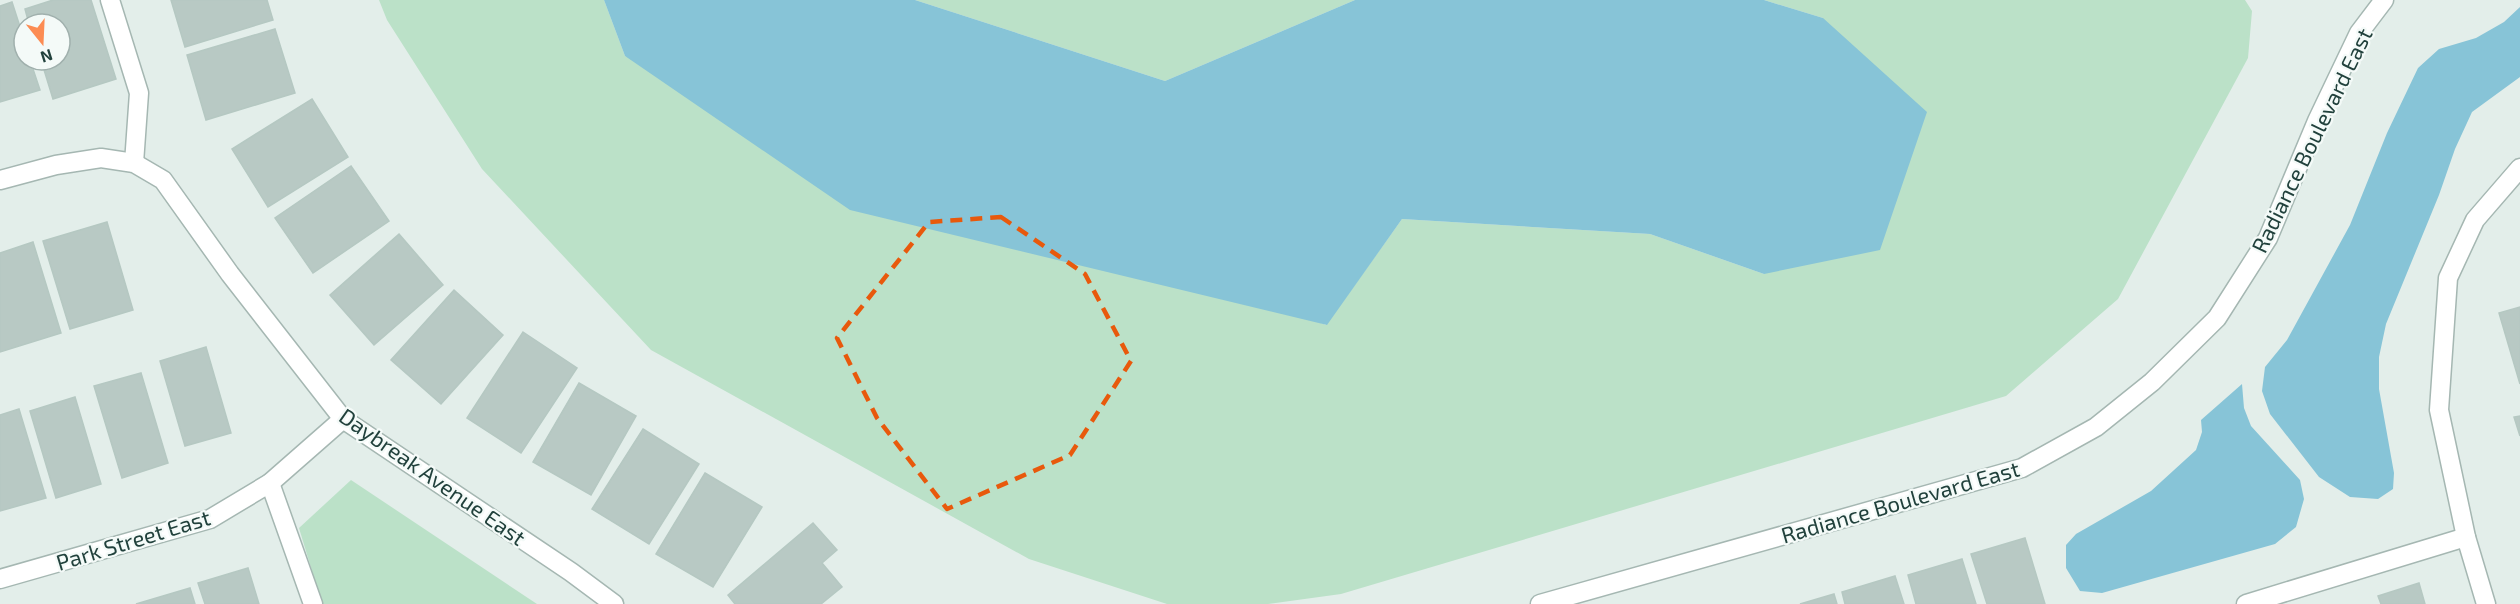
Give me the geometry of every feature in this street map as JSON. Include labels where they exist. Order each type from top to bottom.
[{"type":"street","points":[[0,180],[56,165],[101,158],[134,163],[139,93],[110,0]]},
{"type":"street","name":"Radiance Boulevard East","points":[[1540,604],[2022,468],[2096,427],[2152,382],[2217,318],[2268,238],[2317,121],[2354,42],[2384,0]]},
{"type":"street","name":"Daybreak Avenue East","points":[[134,163],[163,180],[230,274],[343,419],[571,572],[614,604]]},
{"type":"street","points":[[2486,604],[2466,537],[2439,410],[2448,278],[2475,220],[2520,168]]},
{"type":"street","name":"Park Street East","points":[[0,579],[210,519],[270,483],[343,419]]},
{"type":"street","points":[[270,483],[313,604]]},
{"type":"street","points":[[2246,604],[2466,537]]},
{"type":"highlighted area","points":[[1001,217],[1085,274],[1131,361],[1070,455],[947,509],[877,418],[837,338],[929,222]]},
{"type":"green space","points":[[379,0],[604,0],[625,56],[1326,325],[1402,219],[1650,234],[1764,274],[1823,18],[1764,0],[2245,0],[2252,11],[2248,58],[2118,299],[2006,396],[1341,594],[1268,604],[1167,604],[1029,559],[651,350],[482,169],[387,20]]},
{"type":"green space","points":[[915,0],[1355,0],[1165,81]]},
{"type":"green space","points":[[351,480],[537,604],[322,604],[299,528]]},
{"type":"water","points":[[604,0],[915,0],[1165,81],[1355,0],[1764,0],[1823,18],[1927,112],[1880,250],[1764,274],[1650,234],[1402,219],[1327,325],[850,210],[625,56]]},
{"type":"water","points":[[2520,7],[2520,77],[2472,112],[2455,149],[2439,195],[2386,324],[2379,357],[2379,389],[2394,473],[2393,489],[2378,499],[2350,497],[2319,477],[2270,414],[2262,391],[2265,367],[2287,340],[2350,225],[2387,133],[2418,68],[2439,49],[2476,38],[2504,22]]},
{"type":"water","points":[[2242,384],[2244,408],[2251,426],[2300,480],[2304,499],[2296,527],[2275,544],[2102,593],[2080,591],[2066,568],[2066,545],[2076,534],[2151,491],[2196,450],[2202,432],[2201,420]]},
{"type":"building","points":[[53,0],[91,0],[116,79],[53,99],[45,72],[72,72],[72,12],[26,12],[25,9]]},
{"type":"building","points":[[171,0],[267,0],[273,20],[185,47]]},
{"type":"building","points":[[12,2],[15,12],[12,12],[12,72],[34,72],[40,90],[0,102],[0,6]]},
{"type":"building","points":[[275,29],[295,93],[206,120],[187,55]]},
{"type":"building","points":[[312,99],[348,157],[268,207],[232,149]]},
{"type":"building","points":[[351,166],[389,221],[313,273],[275,218]]},
{"type":"building","points":[[107,222],[133,310],[70,329],[43,241]]},
{"type":"building","points":[[399,234],[443,285],[374,345],[330,295]]},
{"type":"building","points":[[33,242],[61,333],[0,352],[0,253]]},
{"type":"building","points":[[454,290],[503,335],[441,404],[391,360]]},
{"type":"building","points":[[2520,307],[2520,384],[2499,313]]},
{"type":"building","points":[[523,332],[577,368],[521,453],[467,418]]},
{"type":"building","points":[[206,347],[231,433],[185,446],[160,361]]},
{"type":"building","points":[[141,373],[168,463],[122,478],[94,386]]},
{"type":"building","points":[[579,383],[636,416],[591,495],[533,462]]},
{"type":"building","points":[[75,397],[101,484],[56,498],[30,411]]},
{"type":"building","points":[[19,409],[46,498],[0,511],[0,415]]},
{"type":"building","points":[[2520,416],[2520,436],[2514,417]]},
{"type":"building","points":[[643,429],[699,464],[649,544],[592,509]]},
{"type":"building","points":[[705,473],[762,507],[713,587],[656,554]]},
{"type":"building","points":[[813,523],[837,550],[822,563],[842,587],[821,604],[735,604],[728,595]]},
{"type":"building","points":[[2025,538],[2045,604],[1987,604],[1971,554]]},
{"type":"building","points":[[1962,559],[1976,604],[1916,604],[1908,575]]},
{"type":"building","points":[[248,568],[259,604],[205,604],[198,583]]},
{"type":"building","points":[[1895,576],[1904,604],[1845,604],[1842,592]]},
{"type":"building","points":[[2419,583],[2425,604],[2381,604],[2378,596]]},
{"type":"building","points":[[190,588],[195,604],[136,604]]},
{"type":"building","points":[[1834,594],[1837,604],[1800,604]]}]
